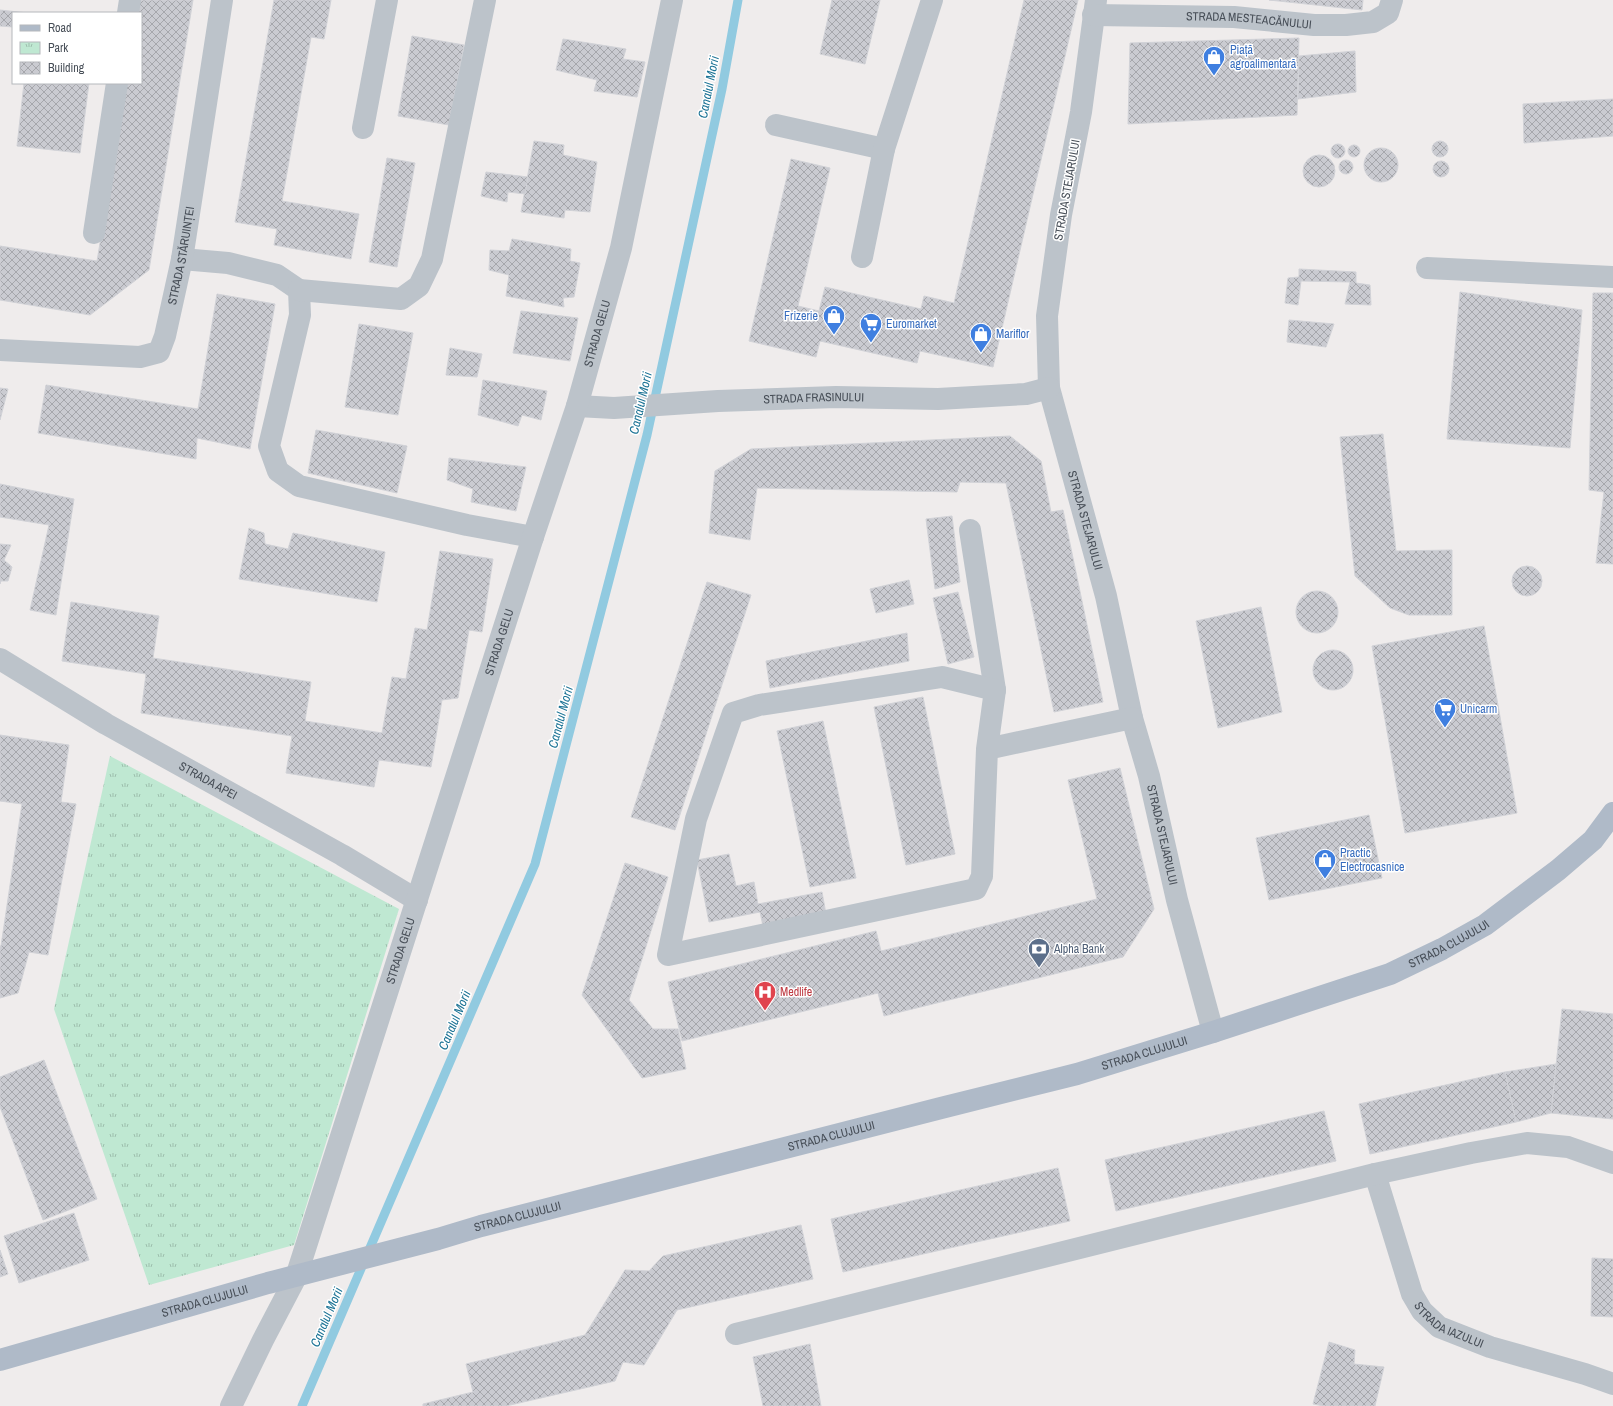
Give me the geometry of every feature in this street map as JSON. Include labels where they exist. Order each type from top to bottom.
[{"type":"main road","name":"STRADA CLUJULUI","points":[[0,1360],[268,1283],[438,1240],[481,1226],[1077,1074],[1213,1032],[1390,974],[1442,949],[1485,925],[1558,870],[1593,840],[1613,813]]},
{"type":"street","points":[[128,12],[130,0]]},
{"type":"street","name":"STRADA STĂRUINȚEI","points":[[0,350],[140,357],[159,352],[165,336],[182,259],[222,0]]},
{"type":"street","points":[[363,128],[387,0]]},
{"type":"street","points":[[182,259],[228,263],[277,275],[298,290],[401,299],[419,286],[432,259],[485,0]]},
{"type":"street","name":"STRADA GELU","points":[[231,1406],[296,1277],[533,537],[578,406],[621,248],[672,0]]},
{"type":"street","points":[[862,257],[884,149],[932,0]]},
{"type":"street","name":"STRADA MESTEACĂNULUI","points":[[1095,7],[1235,8],[1314,25],[1346,25],[1373,22],[1388,13],[1392,0]]},
{"type":"street","name":"STRADA STEJARULUI","points":[[1095,7],[1081,112],[1061,215],[1047,316],[1049,388],[1106,596],[1132,718],[1150,776],[1177,900],[1213,1032]]},
{"type":"street","points":[[94,233],[117,84]]},
{"type":"street","points":[[776,125],[884,149]]},
{"type":"street","points":[[1427,268],[1613,277]]},
{"type":"street","points":[[298,290],[300,315],[269,446],[278,471],[299,486],[460,523],[533,537]]},
{"type":"street","name":"STRADA FRASINULUI","points":[[578,406],[632,407],[685,403],[836,397],[938,399],[1026,394],[1049,388]]},
{"type":"street","points":[[970,530],[995,690],[988,749],[982,876],[976,889],[668,956],[696,819],[733,713],[759,705],[942,677],[995,690]]},
{"type":"street","name":"STRADA APEI","points":[[0,659],[106,724],[315,840],[417,900]]},
{"type":"street","points":[[988,749],[1132,718]]},
{"type":"street","points":[[736,1334],[1375,1174],[1470,1152],[1527,1143],[1568,1146],[1613,1163]]},
{"type":"street","name":"STRADA IAZULUI","points":[[1375,1174],[1412,1294],[1422,1311],[1439,1327],[1490,1347],[1586,1374],[1613,1384]]},
{"type":"green space","points":[[110,756],[399,909],[294,1245],[149,1285],[54,1009]]},
{"type":"building","points":[[140,0],[193,0],[149,270],[90,315],[0,300],[0,246],[97,261],[127,84],[142,84],[142,12],[138,12]]},
{"type":"building","points":[[274,0],[331,0],[324,39],[311,37],[282,201],[359,214],[351,259],[274,245],[277,229],[235,222]]},
{"type":"building","points":[[832,0],[880,0],[865,64],[820,54]]},
{"type":"building","points":[[1024,0],[1078,0],[993,367],[920,351],[917,363],[820,341],[816,357],[749,341],[791,159],[830,168],[798,306],[819,311],[825,287],[921,309],[924,296],[954,303]]},
{"type":"building","points":[[1269,0],[1363,0],[1362,10]]},
{"type":"building","points":[[0,10],[19,12],[12,12],[12,27],[0,26]]},
{"type":"building","points":[[412,36],[464,45],[449,125],[398,116]]},
{"type":"building","name":"Piață agroalimentară","points":[[1299,38],[1297,115],[1128,124],[1130,43]]},
{"type":"building","points":[[563,39],[626,49],[623,59],[645,62],[637,97],[594,91],[597,80],[556,70]]},
{"type":"building","points":[[1355,51],[1356,92],[1298,99],[1299,56]]},
{"type":"building","points":[[24,84],[89,84],[80,153],[17,146]]},
{"type":"building","points":[[1613,99],[1613,136],[1524,143],[1523,104]]},
{"type":"building","points":[[534,141],[564,145],[563,155],[597,162],[590,212],[565,210],[564,218],[521,212]]},
{"type":"building","points":[[1437,141],[1443,141],[1448,146],[1446,155],[1443,157],[1437,157],[1432,152],[1432,146]]},
{"type":"building","points":[[1335,144],[1341,144],[1345,148],[1345,154],[1341,158],[1335,158],[1331,154],[1331,148]]},
{"type":"building","points":[[1352,145],[1356,145],[1360,151],[1356,157],[1352,157],[1348,153],[1348,149]]},
{"type":"building","points":[[1384,148],[1393,153],[1397,158],[1397,172],[1393,177],[1388,181],[1378,182],[1374,181],[1365,172],[1364,162],[1365,158],[1374,149]]},
{"type":"building","points":[[1316,155],[1322,155],[1332,162],[1335,171],[1334,177],[1328,184],[1322,187],[1316,187],[1306,180],[1303,174],[1303,168],[1310,158]]},
{"type":"building","points":[[387,158],[415,163],[397,267],[369,262]]},
{"type":"building","points":[[1346,160],[1351,162],[1353,167],[1351,172],[1346,174],[1341,172],[1339,167],[1341,162]]},
{"type":"building","points":[[1441,161],[1448,166],[1449,169],[1444,176],[1441,177],[1434,172],[1433,169],[1438,162]]},
{"type":"building","points":[[486,172],[528,177],[525,194],[508,192],[507,202],[481,196]]},
{"type":"building","points":[[512,239],[571,249],[570,261],[580,263],[574,297],[563,298],[564,307],[506,296],[509,275],[489,270],[490,250],[509,251]]},
{"type":"building","points":[[1299,269],[1356,272],[1356,283],[1370,285],[1371,305],[1345,304],[1350,282],[1301,281],[1298,305],[1285,303],[1288,278],[1299,277]]},
{"type":"building","points":[[1460,292],[1582,310],[1570,448],[1447,439]]},
{"type":"building","points":[[1593,293],[1613,293],[1613,564],[1596,563],[1604,492],[1589,490]]},
{"type":"building","points":[[217,294],[275,304],[250,449],[197,438],[196,459],[38,433],[46,385],[198,409]]},
{"type":"building","points":[[521,311],[578,318],[570,361],[513,353]]},
{"type":"building","points":[[1289,320],[1334,324],[1326,347],[1287,342]]},
{"type":"building","points":[[359,324],[413,333],[398,415],[345,407]]},
{"type":"building","points":[[450,348],[482,354],[477,377],[446,375]]},
{"type":"building","points":[[483,380],[547,391],[541,420],[522,415],[518,426],[478,415]]},
{"type":"building","points":[[0,388],[8,389],[0,420]]},
{"type":"building","points":[[316,430],[407,446],[397,493],[308,473]]},
{"type":"building","points":[[1383,434],[1396,551],[1452,550],[1452,615],[1409,615],[1390,608],[1355,576],[1340,437]]},
{"type":"building","points":[[1010,436],[1041,461],[1051,512],[1063,510],[1103,702],[1054,712],[1006,483],[960,482],[957,492],[757,488],[750,540],[709,533],[715,471],[751,449]]},
{"type":"building","points":[[449,458],[526,467],[516,511],[471,502],[473,489],[447,480]]},
{"type":"building","points":[[0,484],[74,499],[56,615],[30,610],[49,525],[0,517]]},
{"type":"building","points":[[952,516],[960,582],[935,589],[926,519]]},
{"type":"building","points":[[249,528],[264,533],[265,544],[288,549],[293,533],[385,552],[377,602],[239,579]]},
{"type":"building","points":[[0,544],[11,545],[4,560],[12,567],[8,581],[1,581],[0,584]]},
{"type":"building","points":[[440,551],[493,559],[482,632],[469,630],[458,698],[442,700],[431,767],[379,760],[374,787],[286,773],[292,736],[141,713],[146,674],[62,661],[71,602],[159,616],[153,658],[311,682],[305,721],[382,733],[392,677],[406,679],[415,628],[427,630]]},
{"type":"building","points":[[1527,566],[1538,570],[1542,581],[1538,592],[1527,596],[1516,592],[1512,581],[1516,570]]},
{"type":"building","points":[[909,580],[914,604],[876,613],[870,589]]},
{"type":"building","points":[[707,582],[751,595],[675,830],[631,817]]},
{"type":"building","points":[[1313,591],[1321,591],[1332,597],[1338,608],[1338,616],[1332,627],[1321,633],[1313,633],[1302,627],[1296,616],[1296,608],[1302,597]]},
{"type":"building","points":[[958,592],[974,657],[948,664],[933,598]]},
{"type":"building","points":[[1261,607],[1282,712],[1218,728],[1196,621]]},
{"type":"building","name":"Unicarm","points":[[1484,626],[1517,813],[1405,833],[1372,646]]},
{"type":"building","points":[[907,633],[909,661],[770,688],[766,661]]},
{"type":"building","points":[[1333,650],[1341,652],[1347,656],[1351,662],[1353,670],[1351,678],[1347,684],[1341,688],[1333,690],[1325,688],[1319,684],[1315,678],[1313,670],[1315,662],[1319,656],[1325,652]]},
{"type":"building","points":[[923,697],[955,854],[906,865],[874,707]]},
{"type":"building","points":[[823,721],[856,878],[810,887],[777,731]]},
{"type":"building","points":[[0,735],[69,745],[61,802],[76,804],[48,955],[29,952],[18,993],[0,998],[0,946],[22,804],[0,801]]},
{"type":"building","points":[[1120,768],[1154,909],[1123,957],[884,1016],[878,993],[682,1041],[668,982],[876,931],[881,951],[1097,899],[1068,780]]},
{"type":"building","points":[[1369,815],[1382,878],[1269,900],[1256,838]]},
{"type":"building","points":[[729,854],[736,886],[754,882],[758,904],[822,892],[826,914],[763,926],[760,912],[709,922],[697,860]]},
{"type":"building","points":[[625,863],[668,877],[629,1000],[653,1029],[678,1029],[686,1069],[642,1078],[582,995]]},
{"type":"building","points":[[1562,1009],[1613,1014],[1613,1119],[1551,1113]]},
{"type":"building","points":[[44,1060],[97,1199],[43,1220],[0,1107],[0,1077]]},
{"type":"building","points":[[1556,1064],[1551,1113],[1516,1122],[1505,1072]]},
{"type":"building","points":[[1505,1072],[1516,1122],[1370,1154],[1359,1104]]},
{"type":"building","points":[[1324,1111],[1336,1161],[1116,1211],[1105,1160]]},
{"type":"building","points":[[1058,1168],[1070,1221],[843,1272],[831,1219]]},
{"type":"building","points":[[74,1213],[89,1260],[19,1283],[4,1236]]},
{"type":"building","points":[[801,1225],[813,1279],[677,1310],[644,1365],[623,1362],[615,1381],[506,1406],[423,1406],[423,1404],[473,1392],[466,1364],[585,1335],[625,1270],[649,1271],[663,1256]]},
{"type":"building","points":[[0,1250],[8,1274],[0,1277]]},
{"type":"building","points":[[1592,1258],[1613,1259],[1613,1317],[1591,1316]]},
{"type":"building","points":[[1329,1342],[1355,1350],[1354,1364],[1384,1367],[1375,1406],[1324,1406],[1313,1404]]},
{"type":"building","points":[[810,1344],[821,1406],[763,1406],[753,1357]]},
{"type":"waterway","name":"Canalul Morii","points":[[302,1406],[535,864],[647,435],[722,89],[738,0]]},
{"type":"place","name":"Piață agroalimentară","points":[[1214,76]]},
{"type":"place","name":"Frizerie","points":[[834,336]]},
{"type":"place","name":"Euromarket","points":[[871,344]]},
{"type":"place","name":"Mariflor","points":[[981,354]]},
{"type":"place","name":"Unicarm","points":[[1445,728]]},
{"type":"place","name":"Practic Electrocasnice","points":[[1325,880]]},
{"type":"place","name":"Alpha Bank","points":[[1039,968]]},
{"type":"place","name":"Medlife","points":[[765,1012]]}]
